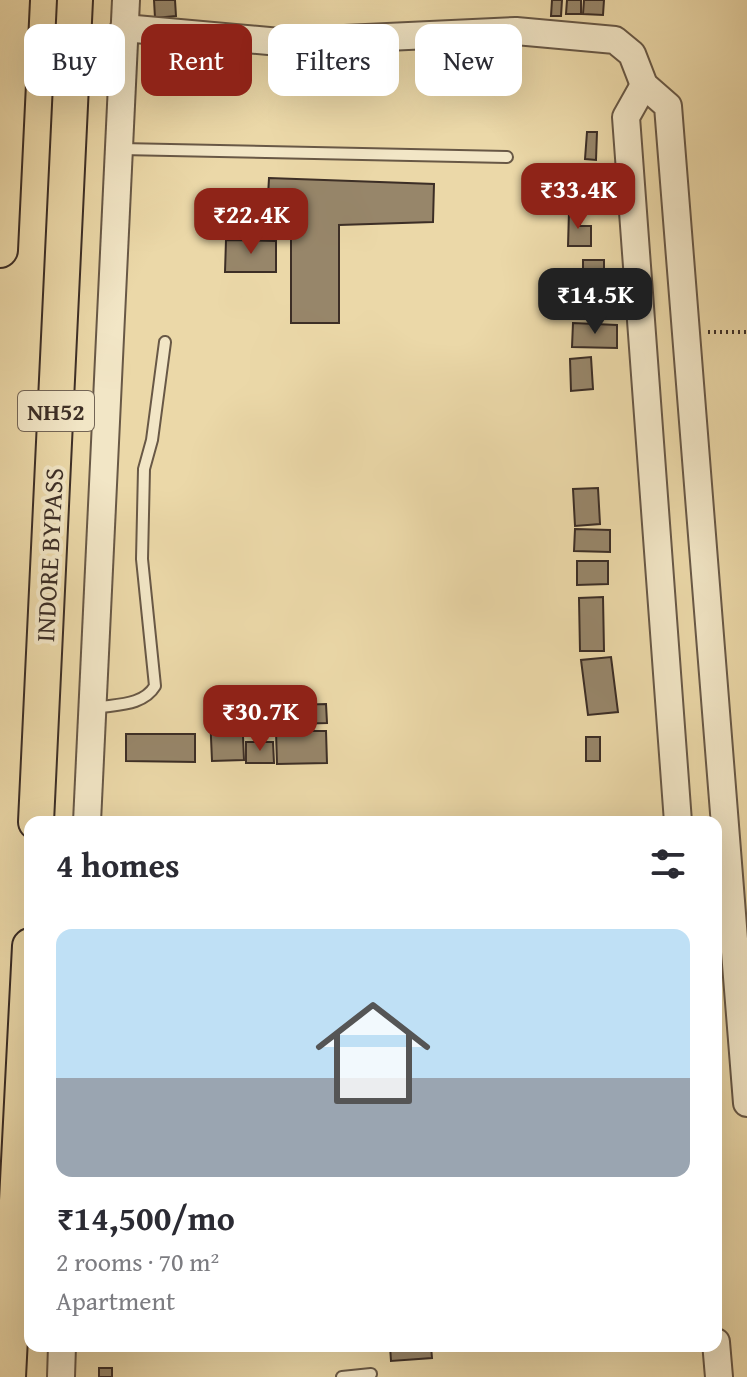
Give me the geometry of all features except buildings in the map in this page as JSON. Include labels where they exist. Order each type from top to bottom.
[{"type":"highway","points":[[0,250],[12,0]]},
{"type":"highway","name":"INDORE BYPASS","points":[[36,816],[75,0]]},
{"type":"highway","points":[[8,1377],[24,1080]]},
{"type":"street","points":[[124,24],[126,0]]},
{"type":"street","points":[[125,28],[280,42],[516,31],[615,40],[632,54],[644,85],[668,106],[747,1103]]},
{"type":"street","points":[[644,85],[626,117],[678,816]]},
{"type":"street","points":[[87,816],[121,96]]},
{"type":"street","points":[[61,1377],[62,1352]]},
{"type":"street","points":[[717,1352],[719,1377]]},
{"type":"lane","points":[[119,149],[507,157]]},
{"type":"lane","points":[[93,708],[140,700],[149,695],[155,686],[142,570],[142,514],[144,469],[152,440],[165,342]]},
{"type":"lane","points":[[342,1377],[371,1374]]},
{"type":"path","points":[[686,333],[747,332]]}]
